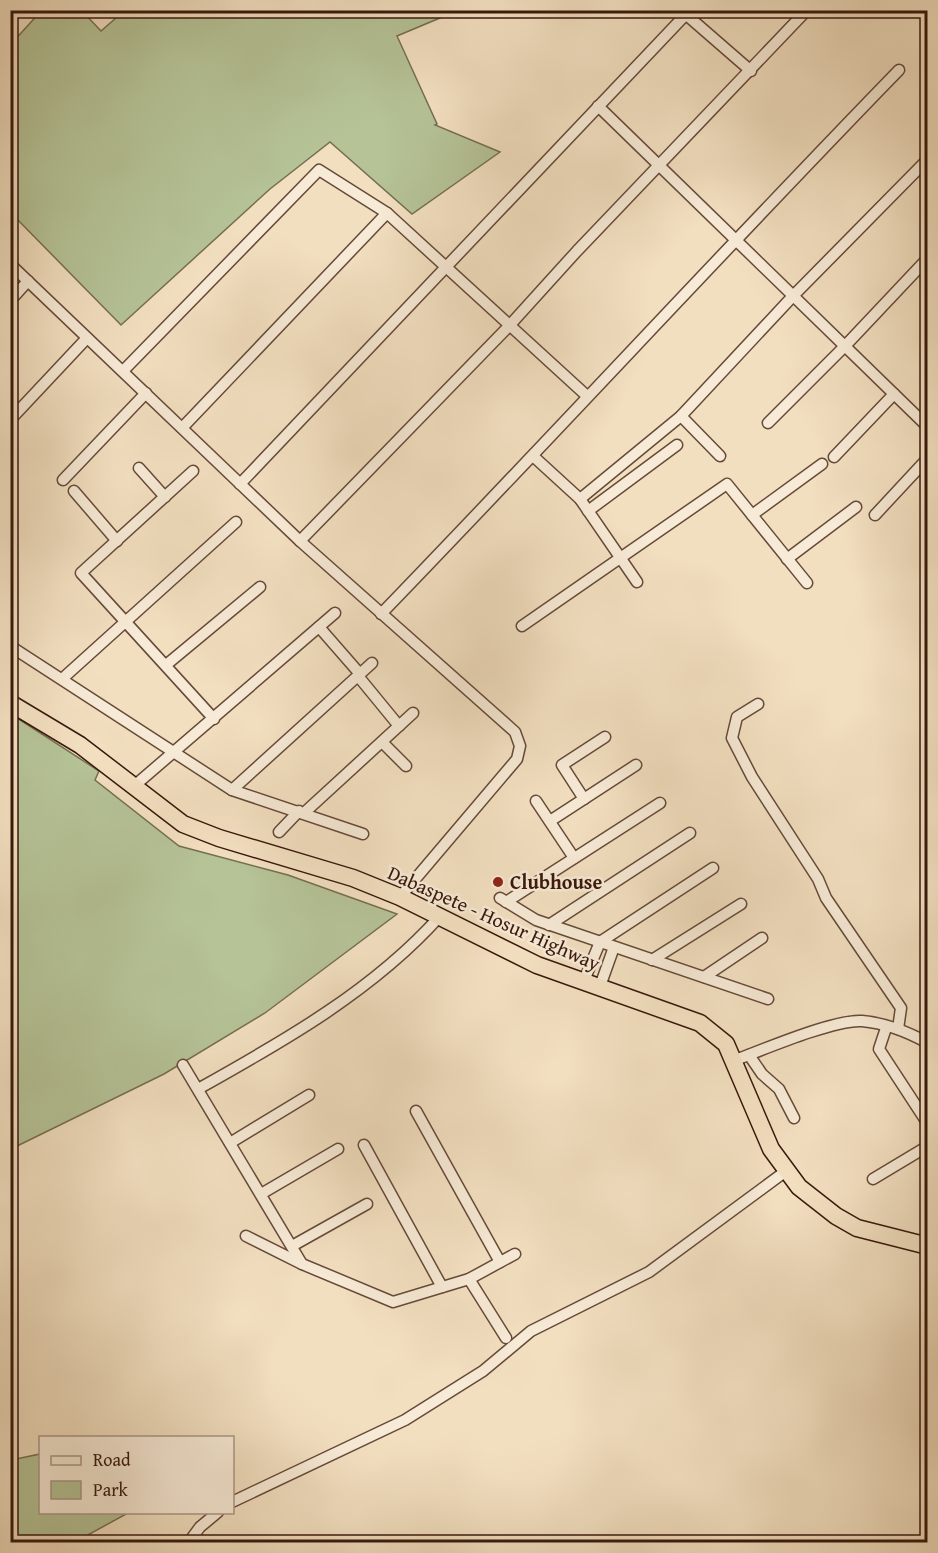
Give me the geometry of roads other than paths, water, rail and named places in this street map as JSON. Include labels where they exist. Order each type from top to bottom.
[{"type":"highway","name":"Dabaspete - Hosur Highway","points":[[10,703],[80,745],[183,824],[219,838],[353,878],[400,897],[537,965],[599,989],[700,1023],[741,1058],[771,1149],[800,1187],[836,1216],[857,1228],[927,1246]]},
{"type":"street","points":[[300,541],[510,325],[577,251],[660,167],[807,10]]},
{"type":"street","points":[[240,484],[686,12],[751,71]]},
{"type":"street","points":[[381,614],[533,456],[734,239],[899,70]]},
{"type":"street","points":[[598,106],[927,427]]},
{"type":"street","points":[[580,499],[681,416],[792,296],[927,159]]},
{"type":"street","points":[[123,371],[319,170],[387,213],[587,396]]},
{"type":"street","points":[[182,428],[387,213]]},
{"type":"street","points":[[768,423],[845,346],[927,258]]},
{"type":"street","points":[[10,264],[300,541],[515,732],[520,746],[517,759],[400,897]]},
{"type":"street","points":[[10,301],[28,281]]},
{"type":"street","points":[[10,420],[87,338]]},
{"type":"street","points":[[63,480],[146,393]]},
{"type":"street","points":[[834,457],[894,394]]},
{"type":"street","points":[[681,416],[720,456]]},
{"type":"street","points":[[588,511],[677,445]]},
{"type":"street","points":[[533,456],[580,499],[637,582]]},
{"type":"street","points":[[875,515],[927,459]]},
{"type":"street","points":[[752,515],[822,464]]},
{"type":"street","points":[[139,468],[165,497]]},
{"type":"street","points":[[193,471],[81,573],[126,619],[214,719]]},
{"type":"street","points":[[522,626],[727,484],[807,584]]},
{"type":"street","points":[[74,491],[117,541]]},
{"type":"street","points":[[787,559],[856,507]]},
{"type":"street","points":[[62,679],[236,522]]},
{"type":"street","points":[[166,666],[260,587]]},
{"type":"street","points":[[133,787],[335,613]]},
{"type":"street","points":[[319,627],[399,726]]},
{"type":"street","points":[[10,646],[232,790],[363,834]]},
{"type":"street","points":[[232,790],[372,663]]},
{"type":"street","points":[[758,704],[737,717],[732,738],[752,777],[818,879],[826,898],[901,1008],[898,1029]]},
{"type":"street","points":[[279,832],[413,713]]},
{"type":"street","points":[[584,799],[562,765],[605,737]]},
{"type":"street","points":[[382,742],[406,766]]},
{"type":"street","points":[[549,821],[636,765]]},
{"type":"street","points":[[536,801],[574,858]]},
{"type":"street","points":[[660,803],[503,900],[549,924],[768,999]]},
{"type":"street","points":[[549,924],[690,833]]},
{"type":"street","points":[[583,983],[600,942],[713,868]]},
{"type":"street","points":[[652,960],[741,903]]},
{"type":"street","points":[[198,1089],[257,1056],[324,1014],[410,949],[440,916]]},
{"type":"street","points":[[704,977],[762,938]]},
{"type":"street","points":[[599,989],[614,947]]},
{"type":"street","points":[[741,1058],[837,1024],[862,1021],[898,1029],[927,1043]]},
{"type":"street","points":[[886,1028],[879,1049],[923,1108],[927,1124]]},
{"type":"street","points":[[741,1058],[779,1089],[794,1118]]},
{"type":"street","points":[[183,1065],[302,1264]]},
{"type":"street","points":[[230,1143],[309,1095]]},
{"type":"street","points":[[416,1111],[500,1262]]},
{"type":"street","points":[[364,1145],[442,1287]]},
{"type":"street","points":[[873,1179],[927,1146]]},
{"type":"street","points":[[261,1194],[338,1149]]},
{"type":"street","points":[[234,1501],[405,1420],[483,1371],[531,1331],[649,1272],[786,1171]]},
{"type":"street","points":[[292,1246],[367,1204]]},
{"type":"street","points":[[246,1236],[302,1264],[393,1302],[469,1279],[515,1254]]},
{"type":"street","points":[[469,1279],[506,1338]]},
{"type":"street","points":[[189,1542],[200,1527],[216,1514]]},
{"type":"place","name":"Clubhouse","points":[[498,882]]}]
